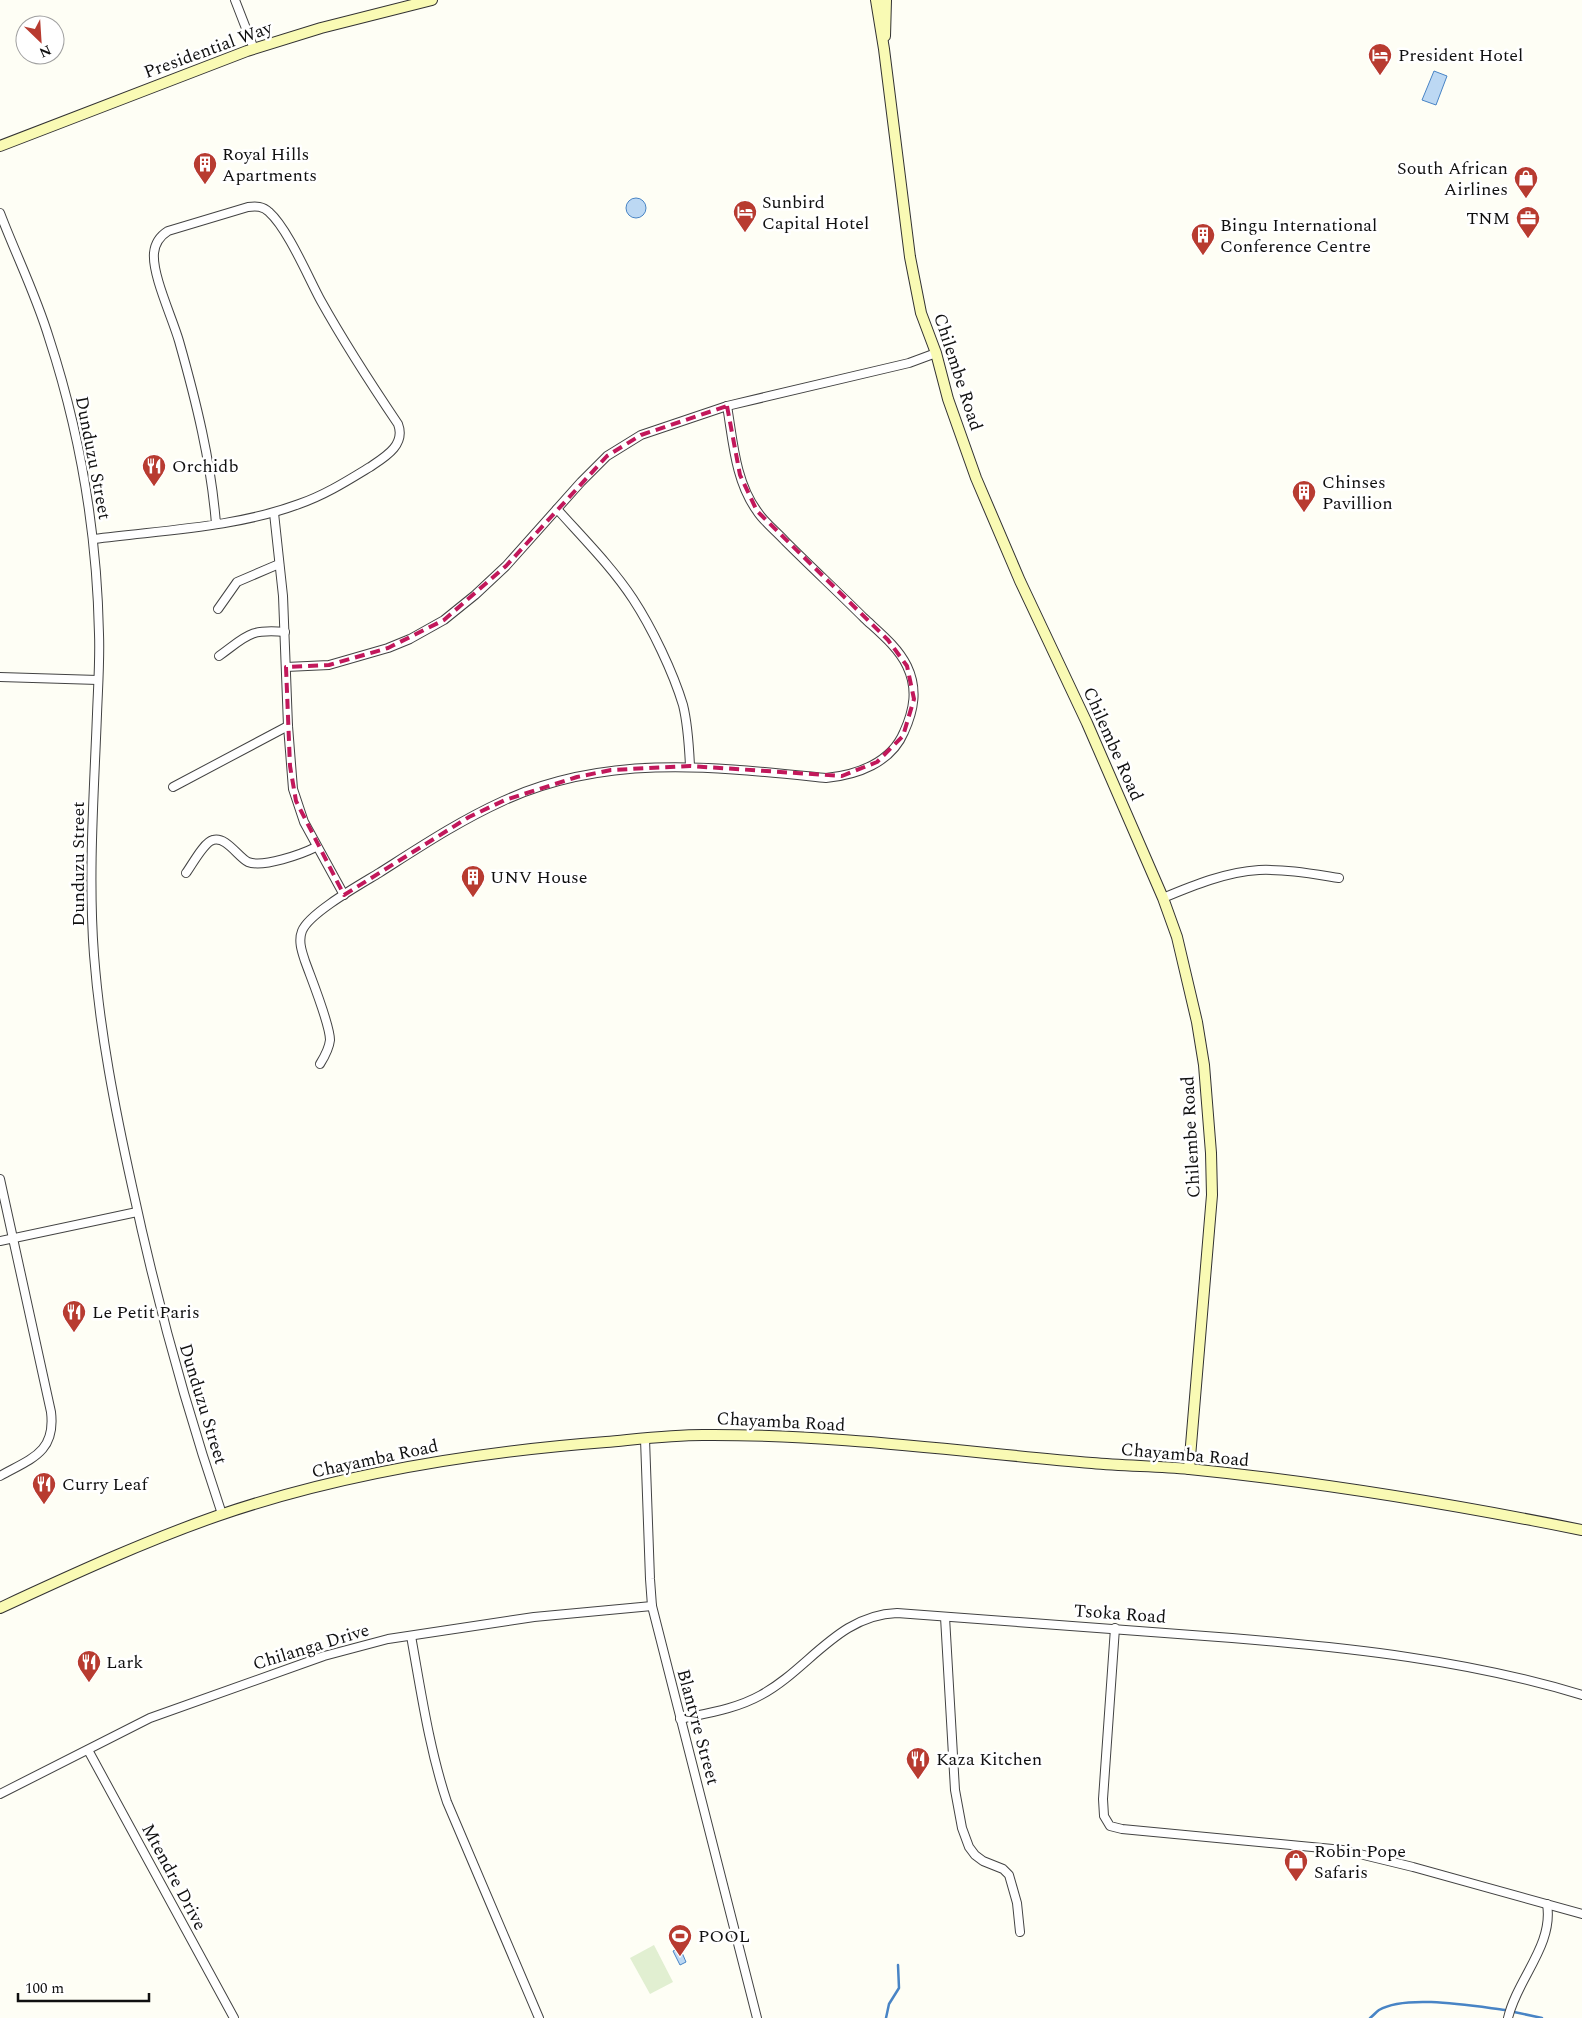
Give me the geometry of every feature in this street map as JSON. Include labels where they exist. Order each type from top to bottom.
[{"type":"main road","name":"Presidential Way","points":[[1,146],[254,49],[321,28],[432,0]]},
{"type":"main road","points":[[876,0],[884,49]]},
{"type":"main road","points":[[884,49],[886,0]]},
{"type":"main road","name":"Chilembe Road","points":[[884,49],[914,282],[921,313],[936,353],[948,399],[976,478],[1020,581],[1087,723],[1163,898],[1177,937],[1196,1022],[1204,1065],[1211,1153],[1212,1195],[1189,1469]]},
{"type":"main road","name":"Chayamba Road","points":[[0,1608],[79,1571],[189,1526],[222,1514],[318,1487],[431,1463],[541,1447],[696,1435],[766,1436],[963,1450],[1092,1463],[1189,1469],[1310,1484],[1457,1506],[1582,1530]]},
{"type":"street","points":[[235,0],[254,49]]},
{"type":"street","points":[[94,539],[216,524],[274,513],[302,504],[346,482],[391,452],[400,441],[401,435],[398,424],[346,345],[282,229],[268,210],[254,206],[168,231],[158,239],[154,252],[157,275],[175,328],[202,423],[216,524]]},
{"type":"street","name":"Dunduzu Street","points":[[0,213],[40,312],[59,372],[69,407],[94,539],[100,637],[92,856],[94,949],[106,1060],[138,1212],[172,1355],[222,1514]]},
{"type":"street","points":[[286,667],[329,665],[388,648],[444,620],[475,595],[506,566],[595,468],[622,445],[658,428],[727,406],[909,363],[936,353]]},
{"type":"street","points":[[320,1064],[326,1054],[330,1038],[302,949],[300,940],[302,931],[308,922],[344,895],[424,843],[469,817],[505,800],[576,777],[611,770],[690,766],[826,778],[856,772],[877,762],[895,747],[903,736],[914,704],[911,678],[907,666],[900,654],[757,511],[740,476],[727,406]]},
{"type":"street","points":[[557,509],[633,598],[658,641],[683,705],[689,739],[690,766]]},
{"type":"street","points":[[274,513],[285,632],[291,778],[296,801],[316,846],[344,895]]},
{"type":"street","points":[[218,609],[237,582],[280,564]]},
{"type":"street","points":[[220,656],[247,635],[256,632],[285,632]]},
{"type":"street","points":[[0,677],[98,680]]},
{"type":"street","points":[[173,787],[288,726]]},
{"type":"street","points":[[186,873],[207,843],[213,840],[220,840],[248,862],[256,864],[298,855],[316,846]]},
{"type":"street","points":[[1163,898],[1197,884],[1245,872],[1292,871],[1339,878]]},
{"type":"street","points":[[0,1179],[51,1412],[52,1429],[51,1437],[42,1450],[0,1476]]},
{"type":"street","points":[[0,1241],[138,1212]]},
{"type":"street","name":"Blantyre Street","points":[[645,1439],[652,1606],[680,1719],[714,1843],[757,2018]]},
{"type":"street","name":"Chilanga Drive","points":[[0,1794],[150,1718],[324,1656],[373,1643],[534,1617],[652,1606]]},
{"type":"street","name":"Tsoka Road","points":[[680,1719],[732,1708],[762,1695],[843,1631],[871,1616],[897,1613],[1115,1628],[1280,1642],[1435,1661],[1582,1695]]},
{"type":"street","points":[[945,1617],[955,1790],[962,1828],[969,1847],[975,1855],[1009,1875],[1018,1903],[1020,1932]]},
{"type":"street","points":[[1115,1628],[1103,1799],[1104,1816],[1110,1826],[1122,1829],[1344,1850],[1582,1914]]},
{"type":"street","points":[[412,1636],[428,1733],[444,1793],[539,2018]]},
{"type":"street","name":"Mtendre Drive","points":[[88,1750],[234,2018]]},
{"type":"street","points":[[1508,2018],[1523,1980],[1547,1931],[1549,1917],[1547,1904]]},
{"type":"highlighted area","points":[[727,406],[740,475],[757,511],[888,640],[907,666],[914,699],[903,736],[877,762],[842,776],[690,766],[611,770],[577,777],[505,800],[469,817],[344,895],[296,801],[290,766],[286,667],[329,665],[388,648],[444,620],[506,566],[607,456],[641,435]]},
{"type":"green space","points":[[654,1945],[673,1982],[650,1994],[630,1958]]},
{"type":"water","points":[[1434,71],[1447,76],[1436,105],[1422,100]]},
{"type":"water","points":[[636,198],[643,201],[646,208],[643,215],[636,218],[629,215],[626,208],[629,201]]},
{"type":"water","name":"POOL","points":[[680,1948],[686,1962],[680,1965],[673,1951]]},
{"type":"waterway","points":[[886,2018],[889,2004],[899,1988],[898,1965]]},
{"type":"waterway","points":[[1370,2018],[1379,2010],[1391,2005],[1422,2002],[1440,2002],[1505,2010]]},
{"type":"waterway","points":[[1514,2012],[1542,2018]]},
{"type":"place","name":"President Hotel","points":[[1380,76]]},
{"type":"place","name":"Royal Hills Apartments","points":[[205,185]]},
{"type":"place","name":"South African Airlines","points":[[1526,199]]},
{"type":"place","name":"Sunbird Capital Hotel","points":[[745,233]]},
{"type":"place","name":"TNM","points":[[1528,239]]},
{"type":"place","name":"Bingu International Conference Centre","points":[[1203,256]]},
{"type":"place","name":"Orchidb","points":[[154,487]]},
{"type":"place","name":"Chinses Pavillion","points":[[1304,513]]},
{"type":"place","name":"UNV House","points":[[473,898]]},
{"type":"place","name":"Le Petit Paris","points":[[74,1333]]},
{"type":"place","name":"Curry Leaf","points":[[44,1505]]},
{"type":"place","name":"Lark","points":[[89,1683]]},
{"type":"place","name":"Kaza Kitchen","points":[[918,1780]]},
{"type":"place","name":"Robin Pope Safaris","points":[[1296,1882]]},
{"type":"place","name":"POOL","points":[[680,1957]]}]
